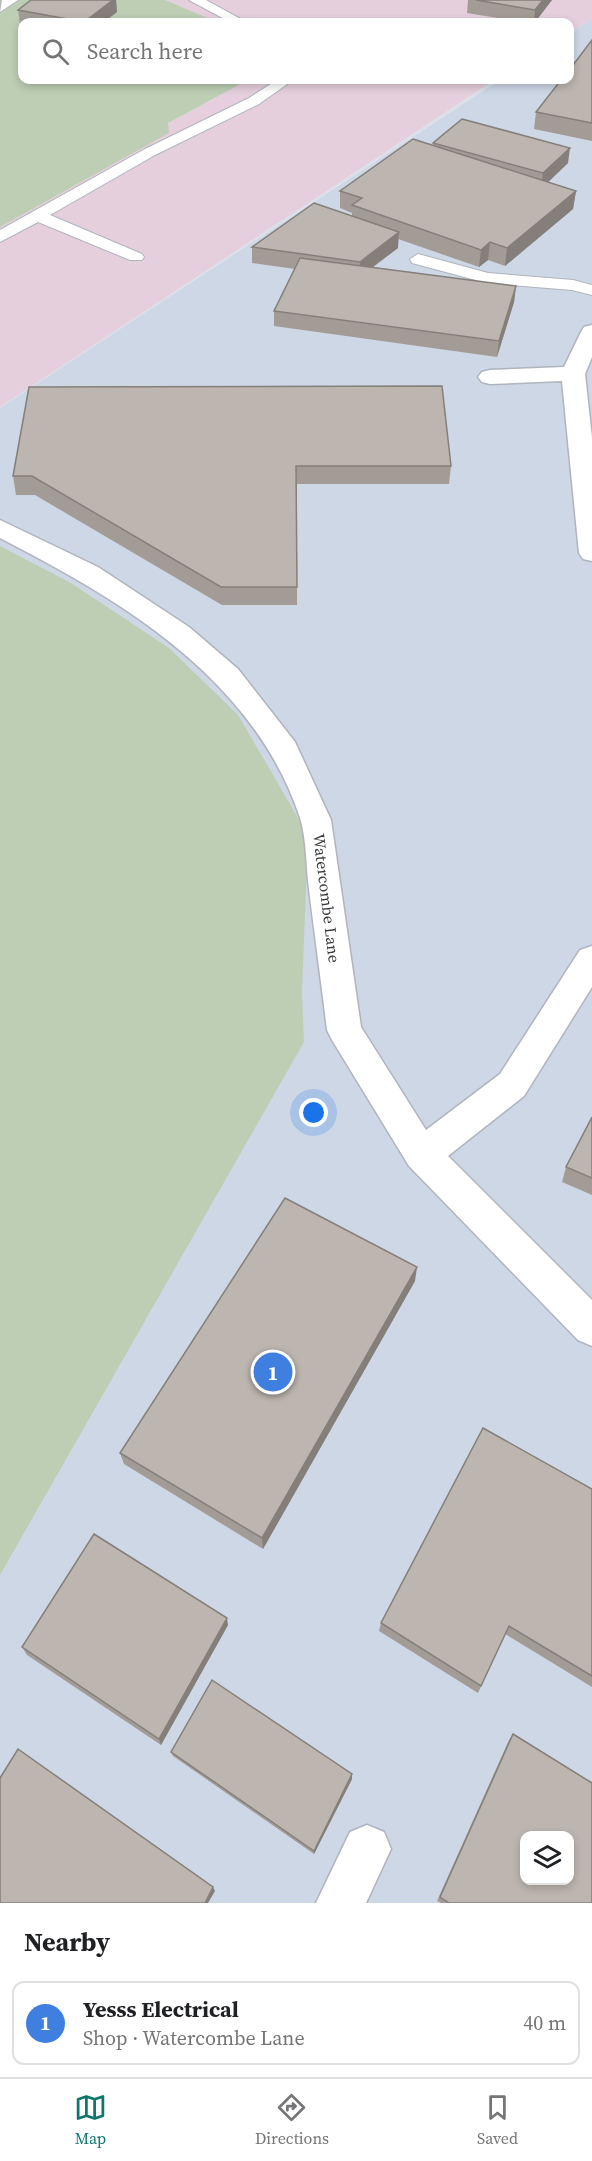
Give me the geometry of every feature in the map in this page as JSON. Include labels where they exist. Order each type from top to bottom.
[{"type":"street","points":[[592,332],[573,374],[587,457],[592,553]]},
{"type":"street","points":[[490,377],[573,374]]},
{"type":"street","name":"Watercombe Lane","points":[[0,528],[89,573],[179,634],[228,676],[285,749],[316,820],[344,1030],[422,1155],[592,1327]]},
{"type":"street","points":[[422,1155],[512,1085],[592,959]]},
{"type":"street","points":[[340,1903],[367,1849]]},
{"type":"lane","points":[[0,8],[11,0]]},
{"type":"lane","points":[[196,0],[231,18]]},
{"type":"lane","points":[[0,237],[150,152],[254,101],[280,84]]},
{"type":"lane","points":[[38,216],[136,257]]},
{"type":"lane","points":[[418,259],[487,278],[573,285],[592,290]]},
{"type":"shaded area","points":[[165,0],[592,0],[592,18],[574,30],[574,18],[208,18]]},
{"type":"shaded area","points":[[592,18],[592,1903],[0,1903],[0,408],[494,84],[574,84],[574,31]]},
{"type":"shaded area","points":[[241,84],[488,84],[0,407],[0,227],[168,133],[168,123]]},
{"type":"green space","points":[[0,0],[165,0],[208,18],[18,18],[18,84],[241,84],[168,123],[169,133],[0,227]]},
{"type":"green space","points":[[0,546],[71,583],[169,648],[238,715],[308,835],[302,992],[304,1042],[0,1575]]},
{"type":"building","points":[[31,0],[113,0],[89,18],[62,18],[18,10]]},
{"type":"building","points":[[476,0],[543,0],[535,10]]},
{"type":"building","points":[[592,40],[592,123],[536,112],[558,84],[574,84],[574,64]]},
{"type":"building","points":[[462,119],[570,148],[543,173],[433,143]]},
{"type":"building","points":[[413,139],[576,191],[507,248],[490,242],[481,250],[352,205],[362,198],[340,191]]},
{"type":"building","points":[[314,203],[399,232],[360,262],[252,247]]},
{"type":"building","points":[[300,258],[516,286],[499,341],[274,311]]},
{"type":"building","points":[[442,386],[451,466],[296,466],[297,587],[221,587],[32,476],[13,476],[29,387]]},
{"type":"building","points":[[592,1117],[592,1178],[566,1167]]},
{"type":"building","points":[[285,1198],[417,1267],[262,1538],[120,1453]]},
{"type":"building","points":[[483,1428],[592,1489],[592,1676],[509,1626],[481,1686],[381,1623]]},
{"type":"building","points":[[94,1534],[227,1618],[159,1739],[22,1647]]},
{"type":"building","points":[[212,1680],[352,1774],[314,1851],[171,1752]]},
{"type":"building","points":[[513,1734],[592,1783],[592,1903],[449,1903],[440,1897]]},
{"type":"building","points":[[18,1749],[213,1887],[205,1903],[0,1903],[0,1778]]},
{"type":"place","name":"Yesss Electrical","points":[[273,1372]]}]
